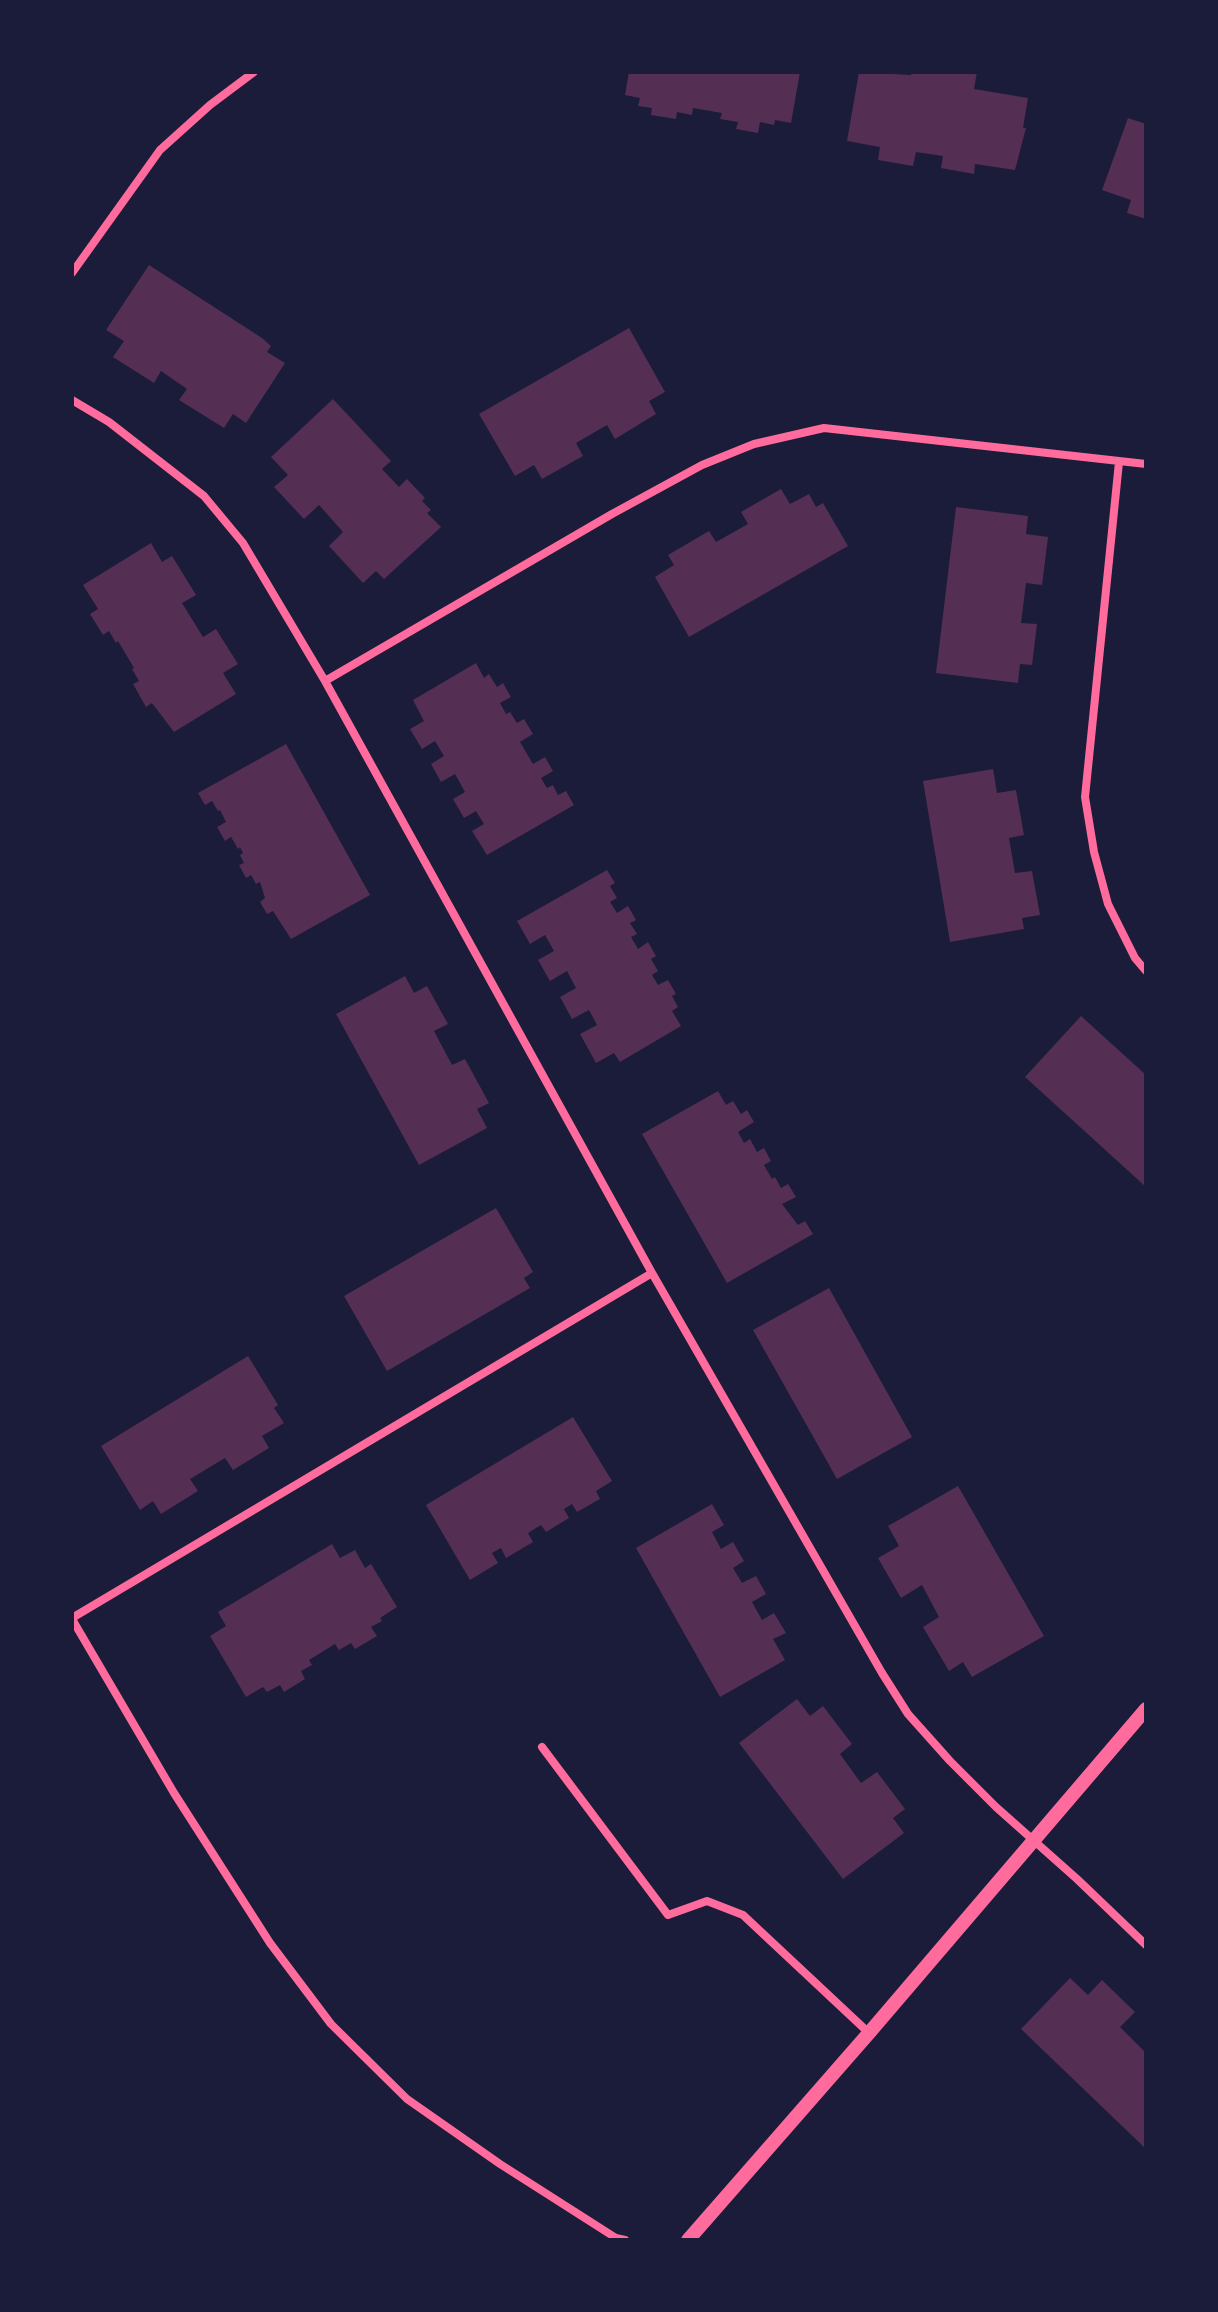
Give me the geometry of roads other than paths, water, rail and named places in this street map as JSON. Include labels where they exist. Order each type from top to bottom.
[{"type":"street","points":[[72,273],[160,150],[210,105],[254,72]]},
{"type":"street","points":[[72,400],[109,422],[204,496],[243,543],[325,681],[652,1273],[908,1714],[950,1761],[1146,1945]]},
{"type":"street","points":[[325,681],[638,500],[702,465],[754,444],[824,428],[1146,464]]},
{"type":"street","points":[[1119,462],[1085,797],[1094,852],[1108,904],[1135,958],[1146,971]]},
{"type":"street","points":[[625,2240],[616,2238],[500,2164],[407,2099],[331,2024],[270,1943],[174,1793],[72,1618],[652,1273]]},
{"type":"street","points":[[688,2240],[1146,1709]]},
{"type":"street","points":[[542,1747],[668,1915],[707,1901],[743,1915],[869,2033]]}]
